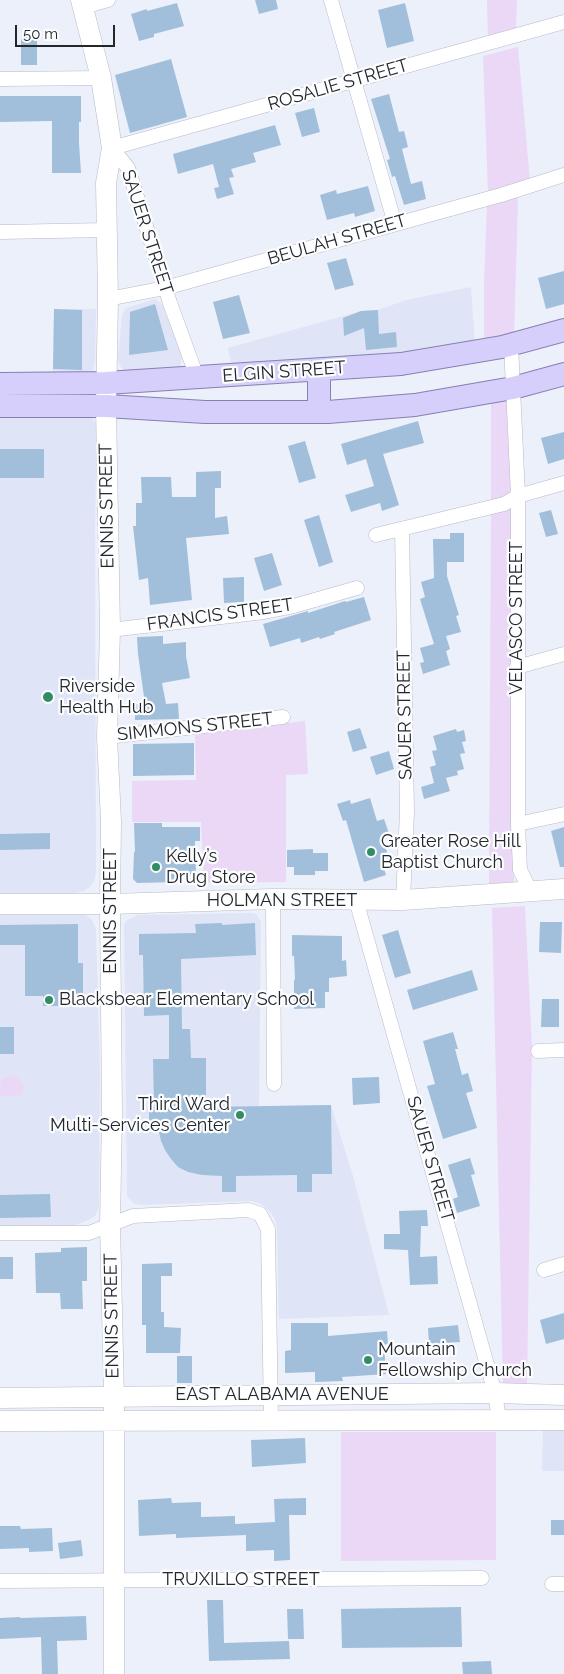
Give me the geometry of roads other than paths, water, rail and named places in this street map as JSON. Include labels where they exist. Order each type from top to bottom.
[{"type":"main road","name":"ELGIN STREET","points":[[0,384],[106,383],[404,364],[502,347],[564,330]]},
{"type":"main road","points":[[319,370],[319,412]]},
{"type":"main road","name":"ELGIN STREET","points":[[0,406],[106,406],[205,412],[319,412],[415,405],[513,388],[564,374]]},
{"type":"street","points":[[82,4],[108,0]]},
{"type":"street","points":[[331,0],[395,224]]},
{"type":"street","name":"SAUER STREET","points":[[82,4],[101,78],[112,148],[128,168],[165,288],[198,377]]},
{"type":"street","name":"ROSALIE STREET","points":[[112,148],[564,22]]},
{"type":"street","points":[[0,79],[101,78]]},
{"type":"street","name":"ENNIS STREET","points":[[112,148],[106,182],[108,300],[106,406],[110,630],[107,737],[111,821],[112,1113],[110,1224],[114,1397],[114,1674]]},
{"type":"street","name":"BEULAH STREET","points":[[108,300],[165,288],[564,176]]},
{"type":"street","points":[[0,232],[107,230]]},
{"type":"street","name":"VELASCO STREET","points":[[511,344],[518,496],[518,824],[520,870],[526,882],[528,892]]},
{"type":"street","points":[[376,535],[504,504],[518,496],[564,483]]},
{"type":"street","name":"SAUER STREET","points":[[402,529],[407,812],[403,900]]},
{"type":"street","name":"FRANCIS STREET","points":[[110,630],[264,612],[290,607],[357,588]]},
{"type":"street","points":[[517,667],[564,654]]},
{"type":"street","name":"SIMMONS STREET","points":[[107,737],[283,718]]},
{"type":"street","points":[[518,824],[564,814]]},
{"type":"street","name":"HOLMAN STREET","points":[[0,904],[110,904],[273,899],[403,900],[564,889]]},
{"type":"street","points":[[273,899],[274,1084]]},
{"type":"street","name":"SAUER STREET","points":[[356,900],[496,1393],[499,1419]]},
{"type":"street","points":[[538,1051],[564,1050]]},
{"type":"street","points":[[0,1234],[89,1233],[133,1216],[248,1210],[260,1214],[268,1229],[271,1421]]},
{"type":"street","points":[[544,1270],[564,1264]]},
{"type":"street","name":"EAST ALABAMA AVENUE","points":[[0,1398],[496,1393],[564,1395]]},
{"type":"street","name":"EAST ALABAMA AVENUE","points":[[0,1421],[564,1420]]},
{"type":"street","name":"TRUXILLO STREET","points":[[0,1581],[482,1578]]},
{"type":"place","name":"Riverside Health Hub","points":[[48,697]]},
{"type":"place","name":"Greater Rose Hill Baptist Church","points":[[371,852]]},
{"type":"place","name":"Kelly’s Drug Store","points":[[156,867]]},
{"type":"place","name":"Blacksbear Elementary School","points":[[49,1000]]},
{"type":"place","name":"Third Ward Multi-Services Center","points":[[240,1115]]},
{"type":"place","name":"Mountain Fellowship Church","points":[[368,1360]]}]
